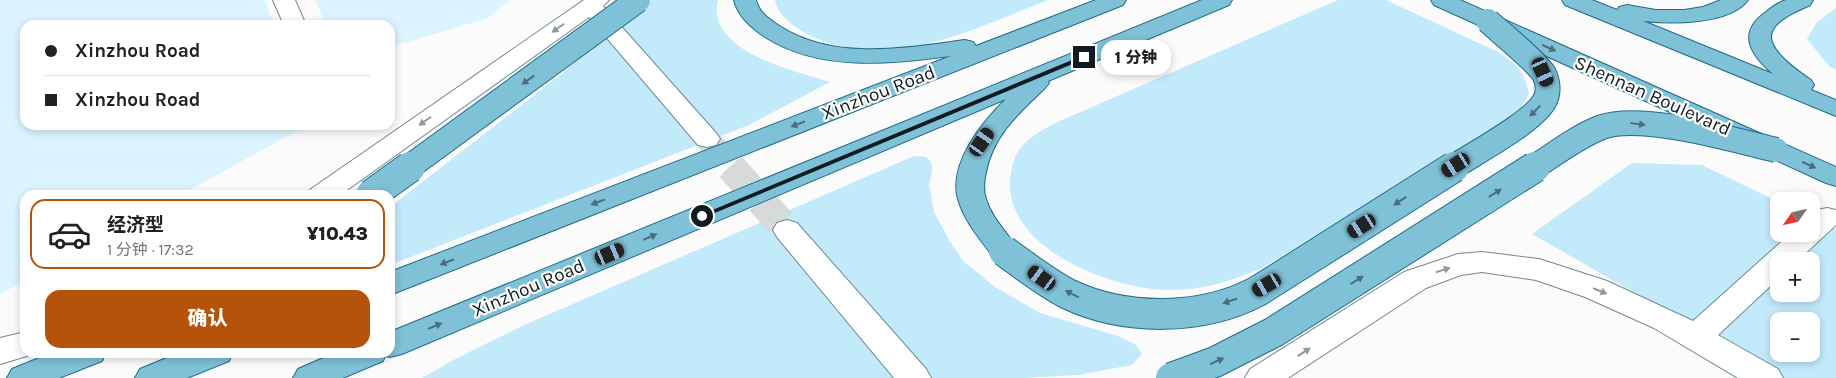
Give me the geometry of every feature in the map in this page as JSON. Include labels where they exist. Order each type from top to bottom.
[{"type":"main road","points":[[378,190],[638,0]]},
{"type":"main road","name":"Xinzhou Road","points":[[395,282],[1115,0]]},
{"type":"main road","name":"Xinzhou Road","points":[[395,343],[1221,0]]},
{"type":"main road","name":"Shennan Boulevard","points":[[1442,0],[1836,177]]},
{"type":"main road","points":[[1573,0],[1836,109]]},
{"type":"main road","points":[[1579,0],[1625,12],[1678,17],[1710,14],[1723,9],[1737,0]]},
{"type":"main road","points":[[1802,0],[1763,26],[1760,32],[1760,42],[1764,50],[1780,68],[1818,95],[1836,104]]},
{"type":"main road","points":[[750,9],[775,35],[794,43],[820,50],[856,56],[897,56],[1007,42]]},
{"type":"main road","points":[[1050,71],[1000,117],[982,142],[974,160],[970,192],[982,221],[1004,251],[1042,278],[1079,298],[1127,312],[1174,314],[1210,308],[1251,294],[1283,276],[1511,130],[1534,112],[1545,100],[1548,84],[1543,72],[1488,21]]},
{"type":"main road","points":[[1171,378],[1215,362],[1274,332],[1584,136],[1605,126],[1629,123],[1670,128],[1776,150]]},
{"type":"main road","points":[[24,378],[75,358]]},
{"type":"main road","points":[[152,378],[202,358]]},
{"type":"main road","points":[[310,378],[357,358]]},
{"type":"street","points":[[284,0],[293,20]]},
{"type":"street","points":[[328,190],[594,3],[707,140]]},
{"type":"street","points":[[787,230],[914,378]]},
{"type":"street","points":[[1696,337],[1800,242]]},
{"type":"street","points":[[1262,378],[1415,280],[1458,265],[1482,262],[1539,270],[1568,278],[1631,304],[1696,337],[1766,378]]},
{"type":"street","points":[[0,351],[20,345]]},
{"type":"shaded area","points":[[0,0],[265,0],[272,20],[20,20],[20,130],[299,130],[189,190],[20,190],[20,284],[0,294]]},
{"type":"shaded area","points":[[315,0],[510,0],[488,18],[395,46],[395,20],[324,20]]},
{"type":"shaded area","points":[[652,0],[718,0],[718,18],[725,33],[739,46],[776,65],[830,82],[749,125],[395,263],[395,203],[555,79],[620,24]]},
{"type":"shaded area","points":[[775,0],[1048,0],[991,23],[931,43],[901,49],[871,50],[841,47],[811,36],[794,26],[784,17]]},
{"type":"shaded area","points":[[1338,0],[1386,0],[1500,53],[1520,70],[1529,94],[1520,109],[1503,122],[1260,269],[1220,283],[1181,290],[1168,290],[1153,289],[1107,279],[1060,257],[1040,242],[1023,224],[1013,204],[1010,181],[1011,170],[1017,153],[1035,135],[1053,124]]},
{"type":"shaded area","points":[[1836,8],[1836,70],[1830,67],[1807,39],[1817,22]]},
{"type":"shaded area","points":[[914,156],[926,157],[931,162],[932,171],[929,185],[934,212],[963,261],[995,287],[1040,313],[1118,336],[1136,345],[1142,354],[1132,365],[1078,375],[1023,378],[422,378],[457,358],[522,326]]},
{"type":"shaded area","points":[[1632,163],[1702,165],[1770,198],[1770,242],[1820,242],[1820,221],[1836,229],[1836,378],[1783,378],[1532,234]]},
{"type":"tunnel","points":[[707,139],[733,168]]},
{"type":"tunnel","points":[[731,167],[787,230]]},
{"type":"route","points":[[702,216],[1084,57]]}]
